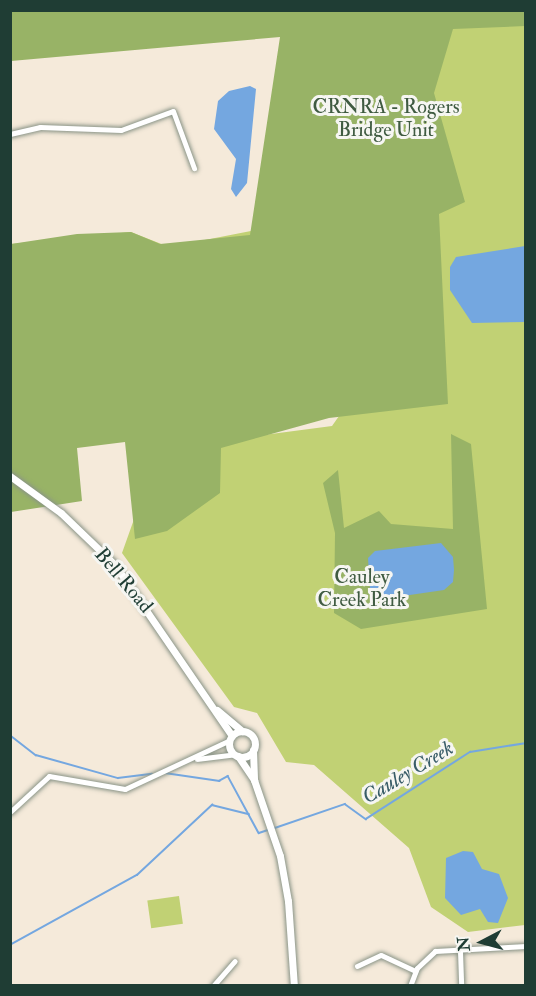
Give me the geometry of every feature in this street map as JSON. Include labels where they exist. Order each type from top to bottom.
[{"type":"street","points":[[10,134],[40,127],[121,130],[173,111],[194,168]]},
{"type":"street","name":"Bell Road","points":[[10,476],[62,513],[114,565],[213,707],[231,738],[236,755],[254,780],[280,856],[294,986]]},
{"type":"street","name":"Bell Road","points":[[213,707],[253,737],[254,780]]},
{"type":"street","points":[[10,812],[49,776],[125,789],[197,759],[242,731]]},
{"type":"street","points":[[197,759],[236,755],[253,750]]},
{"type":"street","points":[[410,986],[416,970],[435,951],[525,946]]},
{"type":"street","points":[[460,951],[462,986]]},
{"type":"street","points":[[357,966],[381,955],[416,970]]},
{"type":"street","points":[[213,986],[235,961]]},
{"type":"green space","name":"Cauley Creek Park","points":[[380,10],[525,11],[525,925],[468,932],[431,907],[409,848],[314,765],[286,762],[257,713],[234,707],[122,553],[159,449],[332,426],[358,389],[190,249],[11,244],[131,232],[169,247],[261,229]]},
{"type":"green space","name":"CRNRA - Rogers Bridge Unit","points":[[11,11],[525,11],[525,26],[453,29],[434,93],[465,202],[439,214],[448,404],[329,418],[221,448],[220,493],[167,531],[135,539],[125,442],[77,448],[82,501],[11,512],[11,244],[77,234],[131,232],[160,244],[250,235],[280,37],[11,61]]},
{"type":"green space","points":[[451,434],[471,444],[487,609],[361,629],[334,613],[335,533],[323,483],[338,470],[344,528],[379,511],[391,524],[453,529]]},
{"type":"green space","points":[[179,896],[183,924],[151,928],[147,900]]},
{"type":"water","points":[[250,86],[256,89],[247,183],[236,197],[231,189],[236,159],[214,129],[218,101],[229,91]]},
{"type":"water","points":[[525,246],[525,322],[472,323],[450,290],[450,267],[456,257]]},
{"type":"water","points":[[441,543],[453,557],[454,570],[453,582],[444,590],[378,598],[370,589],[368,558],[375,551]]},
{"type":"water","points":[[463,851],[473,852],[482,869],[499,874],[508,898],[498,923],[488,922],[480,909],[461,915],[445,898],[446,858]]},
{"type":"waterway","points":[[10,735],[36,755],[118,778],[152,774]]},
{"type":"waterway","name":"Cauley Creek","points":[[272,829],[345,804],[366,819],[470,752],[526,743]]},
{"type":"waterway","points":[[165,773],[219,781],[228,776],[259,833],[268,830]]},
{"type":"waterway","name":"Cauley Creek","points":[[10,945],[137,875],[212,805],[249,814]]}]
